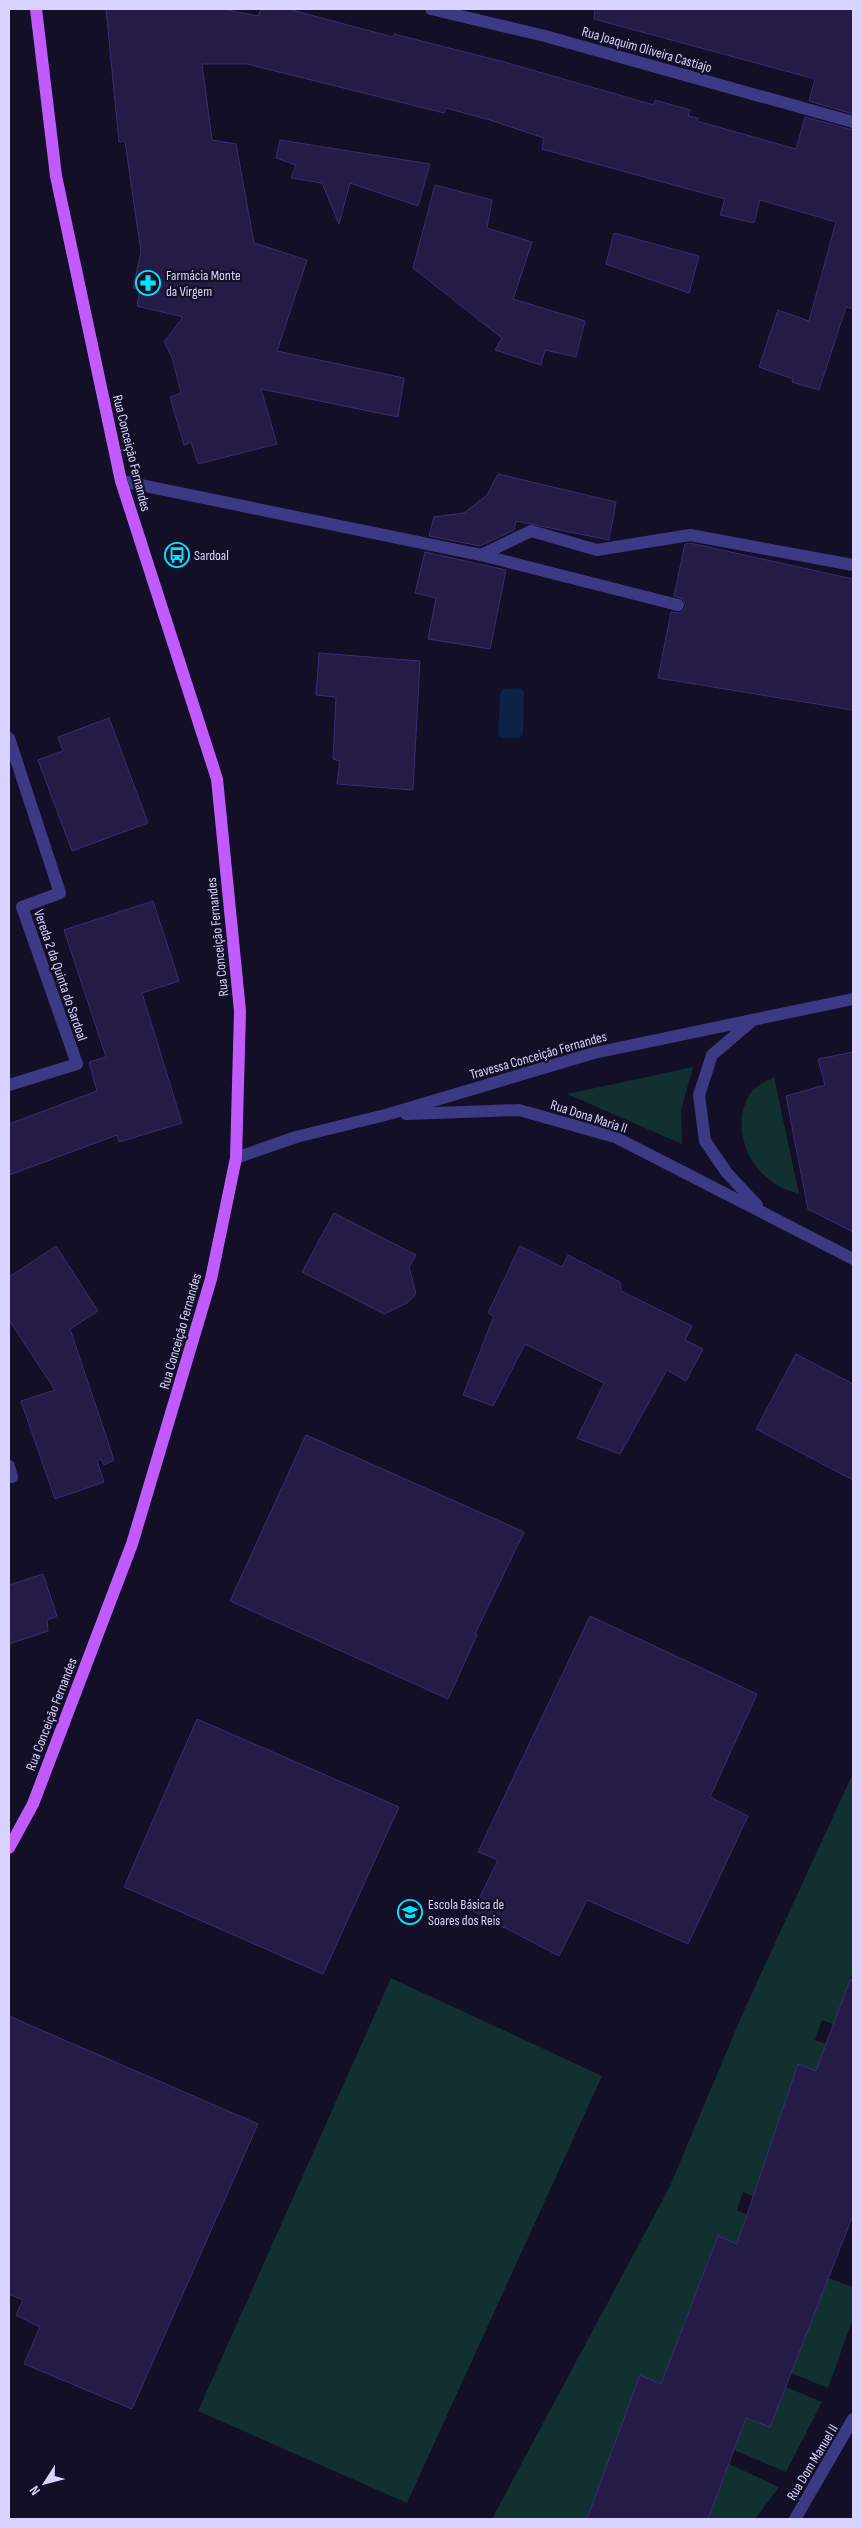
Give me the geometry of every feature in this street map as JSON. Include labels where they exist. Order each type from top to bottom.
[{"type":"main road","name":"Rua Conceição Fernandes","points":[[9,1848],[33,1804],[132,1544],[211,1279],[236,1158],[240,1011],[217,779],[121,481],[56,176],[36,9]]},
{"type":"street","name":"Rua Joaquim Oliveira Castiajo","points":[[431,9],[545,36],[853,122]]},
{"type":"street","points":[[121,481],[481,555],[678,605]]},
{"type":"street","points":[[481,555],[531,531],[597,550],[690,534],[853,565]]},
{"type":"street","name":"Vereda 2 da Quinta do Sardoal","points":[[9,738],[60,893],[22,907],[77,1064],[9,1085]]},
{"type":"street","name":"Travessa Conceição Fernandes","points":[[236,1158],[296,1137],[388,1114],[594,1052],[853,998]]},
{"type":"street","name":"Rua Dona Maria II","points":[[755,1019],[712,1055],[699,1095],[705,1142],[727,1173],[764,1213]]},
{"type":"street","name":"Rua Dona Maria II","points":[[388,1114],[519,1110],[615,1137],[853,1259]]},
{"type":"street","name":"Rua Dom Manuel II","points":[[795,2519],[853,2419]]},
{"type":"green space","points":[[693,1067],[681,1110],[682,1144],[567,1094]]},
{"type":"green space","points":[[774,1077],[799,1194],[774,1183],[764,1175],[755,1165],[744,1142],[742,1116],[745,1104],[753,1090]]},
{"type":"green space","points":[[853,1773],[853,1972],[835,2020],[852,2026],[850,2031],[822,2020],[815,2040],[853,2054],[853,2085],[798,2064],[759,2199],[743,2192],[737,2210],[750,2216],[740,2245],[717,2237],[661,2384],[640,2375],[587,2519],[492,2519],[670,2186],[742,2015]]},
{"type":"green space","points":[[391,1978],[602,2076],[407,2503],[198,2411]]},
{"type":"green space","points":[[828,2278],[853,2287],[853,2318],[828,2388],[791,2373]]},
{"type":"green space","points":[[786,2387],[822,2402],[786,2472],[734,2450],[746,2418],[770,2427]]},
{"type":"green space","points":[[729,2464],[779,2487],[755,2519],[708,2519]]},
{"type":"water","points":[[521,688],[524,692],[523,734],[519,738],[502,738],[498,734],[500,694],[503,689]]},
{"type":"building","points":[[106,9],[222,9],[258,16],[261,9],[288,9],[393,37],[394,34],[504,62],[654,105],[655,100],[690,110],[688,116],[698,118],[697,121],[796,149],[805,117],[853,130],[853,309],[846,307],[819,390],[792,382],[793,379],[759,367],[778,310],[809,321],[836,222],[760,200],[754,223],[720,215],[725,199],[542,149],[544,138],[490,120],[446,108],[444,113],[247,64],[202,64],[212,140],[236,144],[254,243],[307,260],[277,351],[404,378],[398,417],[261,389],[277,444],[198,464],[191,442],[184,445],[170,397],[181,393],[172,357],[164,342],[183,317],[137,306],[140,290],[133,288],[141,252],[125,141],[119,142]]},
{"type":"building","points":[[595,9],[853,9],[853,114],[809,101],[815,79],[594,19]]},
{"type":"building","points":[[280,140],[430,164],[418,206],[350,183],[339,224],[322,183],[291,178],[296,165],[276,158]]},
{"type":"building","points":[[435,185],[492,200],[487,228],[532,242],[513,299],[585,321],[576,357],[545,350],[541,365],[495,350],[502,338],[413,268]]},
{"type":"building","points":[[614,233],[699,256],[689,293],[606,264]]},
{"type":"building","points":[[498,474],[616,502],[609,540],[516,521],[514,530],[480,546],[429,536],[434,517],[464,513],[487,495]]},
{"type":"building","points":[[690,543],[853,579],[853,710],[658,678],[671,612],[681,613],[686,607],[683,599],[674,596],[685,544]]},
{"type":"building","points":[[425,552],[506,570],[490,649],[428,639],[436,598],[415,593]]},
{"type":"building","points":[[319,653],[420,661],[413,790],[337,784],[340,761],[333,759],[336,697],[316,695]]},
{"type":"building","points":[[109,718],[148,823],[72,851],[38,760],[63,751],[58,737]]},
{"type":"building","points":[[153,901],[179,981],[142,993],[182,1123],[119,1142],[117,1135],[9,1175],[9,1124],[97,1091],[89,1062],[106,1057],[64,930]]},
{"type":"building","points":[[853,1052],[853,1232],[808,1209],[786,1096],[825,1085],[818,1059]]},
{"type":"building","points":[[334,1213],[416,1255],[409,1267],[416,1294],[407,1303],[384,1314],[302,1272]]},
{"type":"building","points":[[56,1246],[98,1311],[70,1329],[114,1460],[104,1465],[101,1459],[97,1461],[104,1482],[55,1499],[21,1401],[55,1390],[9,1320],[9,1277]]},
{"type":"building","points":[[520,1246],[562,1267],[568,1255],[620,1282],[621,1291],[692,1326],[685,1340],[703,1349],[686,1381],[667,1370],[620,1454],[577,1438],[604,1383],[525,1344],[493,1406],[463,1395],[494,1316],[488,1313]]},
{"type":"building","points":[[796,1354],[853,1384],[853,1480],[756,1429]]},
{"type":"building","points":[[306,1435],[524,1532],[475,1634],[477,1635],[448,1699],[230,1601]]},
{"type":"building","points":[[43,1574],[57,1616],[47,1620],[48,1631],[9,1644],[9,1585]]},
{"type":"building","points":[[590,1616],[757,1694],[710,1797],[748,1816],[688,1944],[587,1900],[559,1956],[473,1911],[498,1860],[478,1852]]},
{"type":"building","points":[[197,1719],[399,1807],[323,1974],[124,1887]]},
{"type":"building","points":[[850,1980],[853,1980],[853,2215],[770,2427],[746,2418],[708,2519],[587,2519],[640,2375],[661,2384],[718,2236],[737,2244],[798,2064],[816,2071]]},
{"type":"building","points":[[9,2016],[258,2124],[132,2409],[24,2364],[40,2327],[16,2315],[23,2300],[9,2294]]},
{"type":"place","name":"Farmácia Monte da Virgem","points":[[148,283]]},
{"type":"place","name":"Sardoal","points":[[177,555]]},
{"type":"place","name":"Escola Básica de Soares dos Reis","points":[[410,1912]]}]
